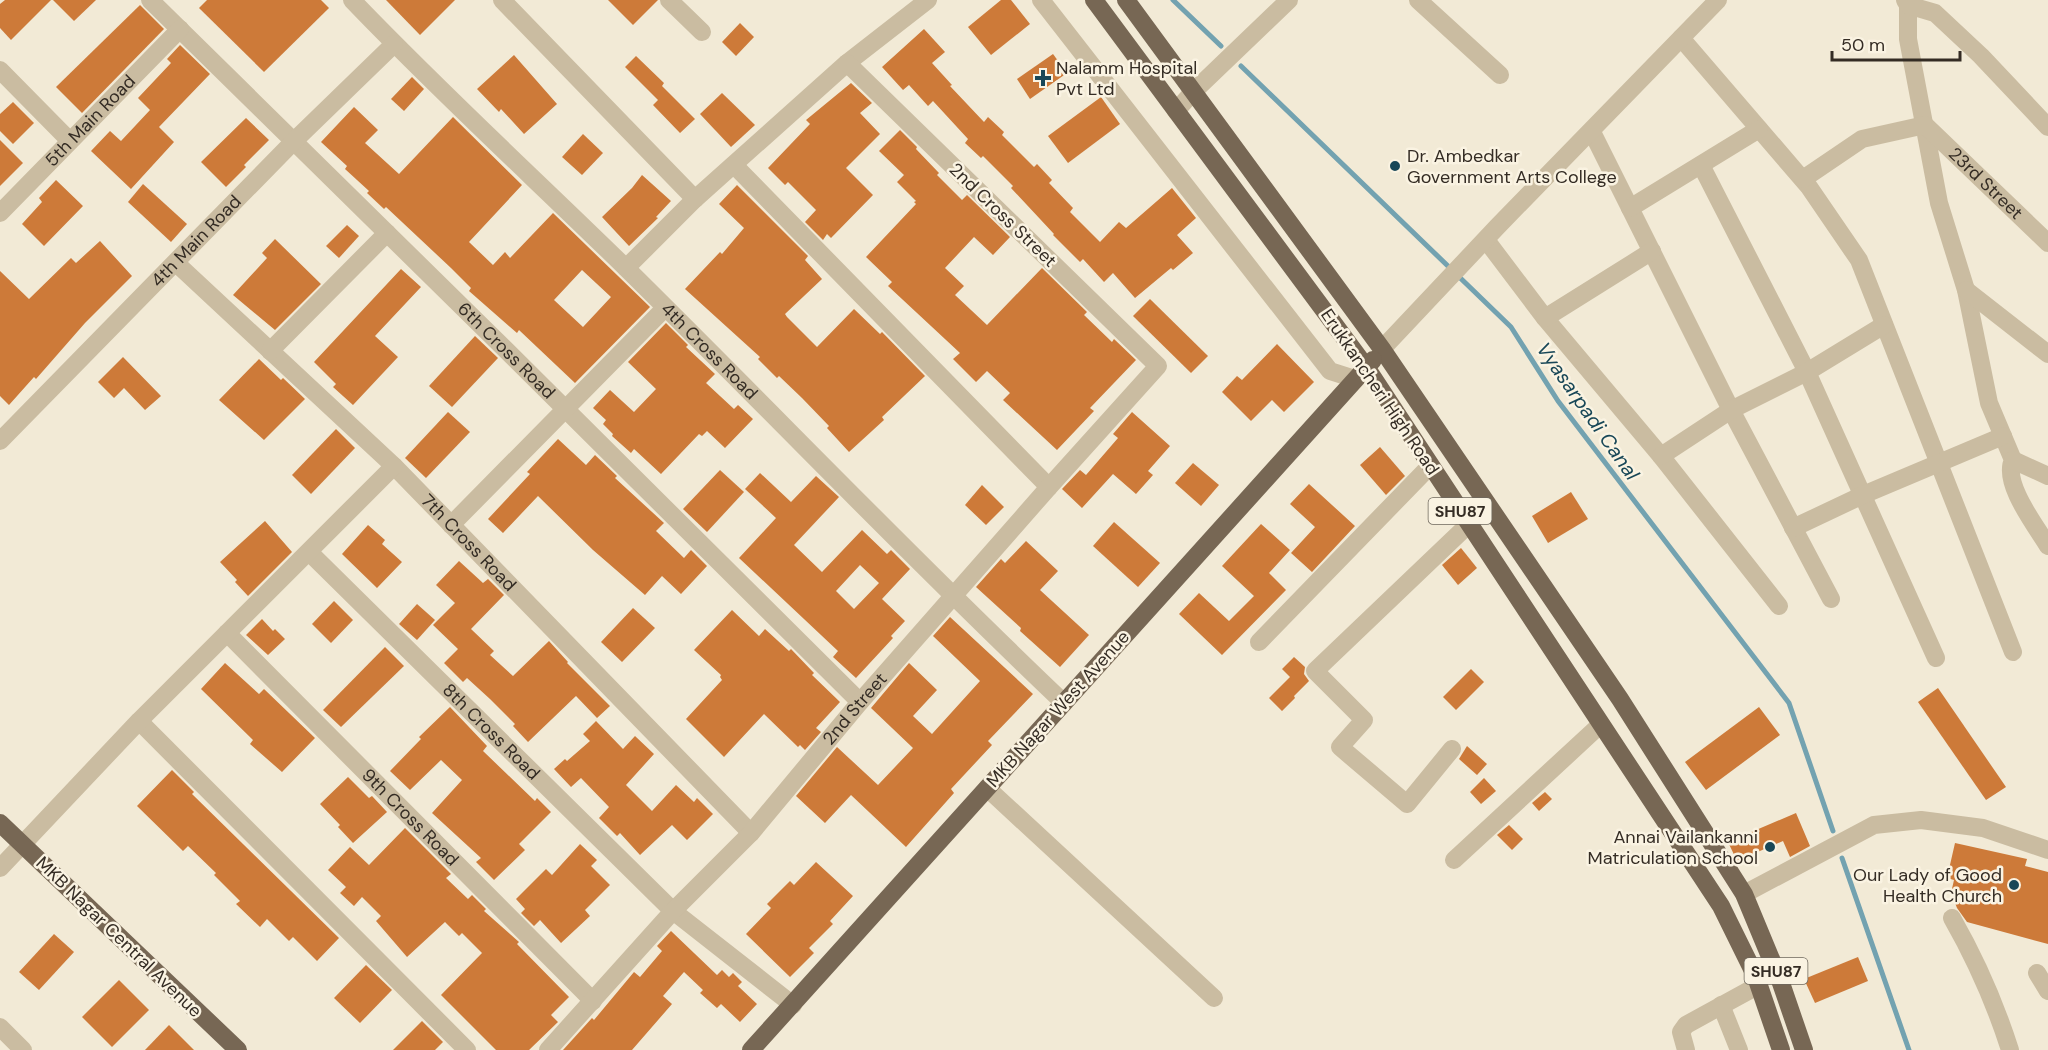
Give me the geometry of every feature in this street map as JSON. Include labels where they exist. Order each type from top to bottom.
[{"type":"main road","name":"Erukkancheri High Road","points":[[1094,0],[1176,111],[1360,373],[1431,466],[1721,906],[1759,985],[1781,1050]]},
{"type":"main road","name":"SHU87","points":[[1126,0],[1382,350],[1613,690],[1744,894],[1781,983],[1804,1050]]},
{"type":"main road","name":"MKB Nagar West Avenue","points":[[751,1050],[794,1005],[1382,350]]},
{"type":"main road","name":"MKB Nagar Central Avenue","points":[[0,823],[238,1050]]},
{"type":"street","name":"6th Cross Road","points":[[150,0],[860,702]]},
{"type":"street","name":"4th Cross Road","points":[[352,0],[394,44],[626,268],[953,598],[1064,703]]},
{"type":"street","points":[[502,0],[695,199]]},
{"type":"street","points":[[669,0],[702,32]]},
{"type":"street","points":[[626,268],[695,199],[847,63],[928,0]]},
{"type":"street","points":[[1041,0],[1330,370],[1360,373]]},
{"type":"street","points":[[1176,111],[1289,0]]},
{"type":"street","points":[[1418,0],[1500,75]]},
{"type":"street","points":[[1382,350],[1718,0]]},
{"type":"street","points":[[2048,127],[1981,56],[1935,13],[1907,3],[1908,39],[1939,203],[1966,290],[1989,403],[2013,460],[2011,465],[2014,490],[2048,546]]},
{"type":"street","name":"5th Main Road","points":[[0,213],[180,29]]},
{"type":"street","points":[[1680,38],[1803,179],[1859,260],[2013,652]]},
{"type":"street","name":"4th Main Road","points":[[0,441],[293,142],[394,44]]},
{"type":"street","name":"2nd Cross Street","points":[[847,63],[1158,366]]},
{"type":"street","points":[[0,70],[70,141]]},
{"type":"street","points":[[1803,179],[1862,139],[1924,125]]},
{"type":"street","name":"23rd Street","points":[[1924,125],[2048,243]]},
{"type":"street","points":[[1630,208],[1760,129]]},
{"type":"street","points":[[1592,132],[1731,410],[1831,599]]},
{"type":"street","points":[[734,165],[1049,487]]},
{"type":"street","points":[[1701,165],[1807,372],[1936,658]]},
{"type":"street","points":[[270,351],[387,233]]},
{"type":"street","points":[[1486,240],[1545,318],[1661,456],[1779,606]]},
{"type":"street","points":[[1545,318],[1652,251]]},
{"type":"street","name":"7th Cross Road","points":[[176,263],[394,466],[751,833]]},
{"type":"street","points":[[1966,290],[2048,354]]},
{"type":"street","points":[[451,525],[665,308]]},
{"type":"street","points":[[1661,456],[1731,410],[1807,372],[1884,325]]},
{"type":"street","name":"2nd Street","points":[[548,1050],[673,912],[751,833],[860,702],[1158,366]]},
{"type":"street","points":[[1793,528],[1863,495],[2003,436]]},
{"type":"street","points":[[2013,460],[2048,476]]},
{"type":"street","points":[[0,868],[139,721],[394,466]]},
{"type":"street","points":[[1259,642],[1431,466]]},
{"type":"street","points":[[1452,749],[1407,804],[1340,747],[1364,720],[1315,671],[1469,524]]},
{"type":"street","name":"8th Cross Road","points":[[309,552],[673,912],[794,1005]]},
{"type":"street","name":"9th Cross Road","points":[[226,633],[593,1001]]},
{"type":"street","points":[[139,721],[467,1050]]},
{"type":"street","points":[[1454,860],[1600,725]]},
{"type":"street","points":[[987,788],[1214,998]]},
{"type":"street","points":[[1744,894],[1874,825],[1921,820],[1983,828],[2048,850]]},
{"type":"street","points":[[1952,918],[1977,963],[2010,1050]]},
{"type":"street","points":[[2037,972],[2048,991]]},
{"type":"street","points":[[1686,1050],[1681,1032],[1686,1025],[1759,985]]},
{"type":"street","points":[[1721,1005],[1739,1050]]},
{"type":"street","points":[[0,1027],[23,1050]]},
{"type":"building","points":[[5,0],[51,0],[11,40],[0,28],[0,4]]},
{"type":"building","points":[[53,0],[96,0],[74,21]]},
{"type":"building","points":[[207,0],[321,0],[329,8],[264,72],[199,8]]},
{"type":"building","points":[[386,0],[455,0],[420,35]]},
{"type":"building","points":[[608,0],[658,0],[633,25]]},
{"type":"building","points":[[1001,0],[1011,0],[1030,24],[991,55],[968,27]]},
{"type":"building","points":[[140,5],[164,29],[82,113],[56,87]]},
{"type":"building","points":[[740,23],[754,37],[736,56],[722,42]]},
{"type":"building","points":[[924,29],[945,52],[932,63],[952,85],[950,86],[984,122],[988,117],[1004,132],[1002,135],[1034,167],[1037,164],[1052,180],[1049,183],[1073,208],[1070,212],[1100,242],[1119,222],[1126,228],[1172,188],[1196,218],[1177,235],[1193,253],[1135,298],[1113,273],[1104,282],[1083,259],[1080,262],[1053,235],[1011,188],[1013,186],[983,156],[981,158],[965,143],[968,139],[933,101],[928,106],[909,85],[903,90],[882,67]]},
{"type":"building","points":[[180,45],[210,74],[159,127],[174,142],[131,189],[91,151],[110,131],[121,141],[150,110],[138,98],[171,63],[167,59]]},
{"type":"building","points":[[1053,54],[1067,73],[1030,99],[1017,79]]},
{"type":"building","points":[[514,55],[557,104],[524,134],[501,109],[499,112],[477,89]]},
{"type":"building","points":[[636,56],[664,83],[662,86],[695,119],[680,133],[653,105],[658,100],[625,67]]},
{"type":"building","points":[[412,77],[424,89],[404,111],[391,99]]},
{"type":"building","points":[[851,83],[872,103],[860,113],[880,134],[846,168],[873,195],[831,238],[827,234],[823,240],[805,222],[816,210],[788,182],[785,185],[768,168],[810,124],[806,120]]},
{"type":"building","points":[[722,93],[755,125],[731,147],[700,114]]},
{"type":"building","points":[[1101,97],[1120,124],[1068,163],[1048,136]]},
{"type":"building","points":[[13,102],[34,123],[13,144],[0,131],[0,114]]},
{"type":"building","points":[[354,107],[378,130],[365,143],[399,174],[453,117],[522,185],[469,242],[493,265],[505,252],[510,258],[553,213],[650,307],[575,383],[519,330],[517,333],[469,291],[471,288],[386,207],[384,209],[367,193],[369,191],[345,169],[347,166],[321,142]],"holes":[[[582,270],[611,297],[583,327],[554,300]]]},
{"type":"building","points":[[246,118],[269,140],[226,187],[201,162]]},
{"type":"building","points":[[900,130],[939,173],[937,175],[962,200],[967,195],[1010,237],[993,255],[974,237],[945,268],[964,286],[955,295],[987,325],[1042,268],[1087,312],[1084,315],[1112,342],[1114,339],[1136,360],[1090,408],[1094,411],[1057,450],[1003,400],[1010,393],[987,371],[976,382],[953,359],[960,353],[888,286],[892,282],[866,257],[916,204],[914,202],[916,201],[897,182],[904,175],[879,151]]},
{"type":"building","points":[[583,134],[603,153],[582,175],[562,157]]},
{"type":"building","points":[[0,140],[23,163],[0,186]]},
{"type":"building","points":[[642,175],[671,201],[656,217],[658,218],[629,246],[602,217]]},
{"type":"building","points":[[56,180],[83,206],[44,246],[22,224],[42,202],[39,198]]},
{"type":"building","points":[[143,184],[187,224],[171,242],[128,202]]},
{"type":"building","points":[[737,185],[808,256],[805,260],[822,279],[785,314],[787,317],[817,347],[854,309],[880,334],[882,332],[925,376],[882,417],[884,420],[849,452],[827,428],[829,426],[802,398],[779,376],[777,378],[758,359],[760,357],[685,289],[720,252],[722,254],[744,228],[719,204]]},
{"type":"building","points":[[347,225],[359,236],[339,258],[326,246]]},
{"type":"building","points":[[275,239],[321,284],[275,330],[233,295],[267,258],[262,253]]},
{"type":"building","points":[[100,241],[132,276],[9,405],[0,396],[0,271],[29,299],[71,258],[76,263]]},
{"type":"building","points":[[401,269],[421,287],[375,336],[398,357],[353,405],[333,387],[336,384],[314,362]]},
{"type":"building","points":[[1150,299],[1208,356],[1191,373],[1133,316]]},
{"type":"building","points":[[666,323],[688,345],[686,347],[715,374],[706,383],[734,409],[738,405],[753,419],[725,448],[707,431],[702,436],[699,434],[661,474],[634,449],[631,453],[612,436],[613,434],[603,424],[606,420],[593,408],[610,390],[634,412],[656,389],[628,362]]},
{"type":"building","points":[[475,336],[498,358],[452,407],[429,386]]},
{"type":"building","points":[[1277,344],[1314,382],[1284,412],[1272,400],[1251,421],[1222,392],[1237,376],[1242,380]]},
{"type":"building","points":[[123,357],[161,396],[145,410],[124,388],[114,398],[98,382]]},
{"type":"building","points":[[259,359],[305,399],[264,440],[219,400]]},
{"type":"building","points":[[448,412],[470,432],[426,478],[405,458]]},
{"type":"building","points":[[1132,412],[1170,446],[1148,471],[1153,475],[1136,494],[1113,474],[1082,508],[1062,489],[1080,470],[1086,475],[1118,438],[1113,434]]},
{"type":"building","points":[[336,429],[355,448],[311,494],[292,475]]},
{"type":"building","points":[[558,439],[586,465],[595,455],[617,476],[615,478],[664,523],[656,531],[684,558],[691,550],[707,566],[681,594],[662,576],[645,595],[593,550],[538,496],[503,533],[488,519],[530,474],[527,472]]},
{"type":"building","points":[[1380,447],[1405,476],[1386,495],[1360,465]]},
{"type":"building","points":[[1193,463],[1219,485],[1201,506],[1175,483]]},
{"type":"building","points":[[720,470],[744,492],[707,532],[683,509]]},
{"type":"building","points":[[760,473],[791,502],[816,476],[839,497],[794,545],[822,572],[862,530],[887,554],[891,550],[910,569],[882,599],[905,621],[891,636],[893,638],[856,678],[833,657],[838,651],[739,558],[776,518],[745,489]],"holes":[[[860,565],[879,583],[854,609],[836,591]]]},
{"type":"building","points":[[1309,484],[1355,526],[1312,572],[1291,553],[1315,527],[1290,504]]},
{"type":"building","points":[[982,485],[1004,507],[986,525],[965,505]]},
{"type":"building","points":[[1571,492],[1588,519],[1548,543],[1532,516]]},
{"type":"building","points":[[265,521],[292,552],[248,596],[220,562]]},
{"type":"building","points":[[1114,522],[1160,563],[1138,587],[1093,546]]},
{"type":"building","points":[[1261,524],[1290,550],[1269,573],[1286,590],[1222,655],[1179,614],[1199,593],[1229,621],[1254,596],[1222,566]]},
{"type":"building","points":[[368,525],[385,540],[382,544],[402,562],[377,588],[342,554]]},
{"type":"building","points":[[1026,541],[1058,571],[1040,590],[1089,635],[1060,667],[976,587],[1001,559],[1005,563]]},
{"type":"building","points":[[1461,548],[1477,568],[1458,585],[1442,565]]},
{"type":"building","points":[[459,561],[483,583],[488,579],[504,595],[471,629],[494,651],[490,655],[513,676],[549,641],[567,663],[610,706],[597,718],[576,696],[528,742],[513,726],[515,724],[490,699],[467,678],[463,682],[444,663],[458,649],[433,625],[455,603],[436,585]]},
{"type":"building","points":[[334,601],[353,620],[331,643],[312,624]]},
{"type":"building","points":[[417,604],[435,620],[417,640],[399,624]]},
{"type":"building","points":[[633,608],[655,628],[622,662],[601,642]]},
{"type":"building","points":[[732,610],[759,636],[765,629],[789,651],[791,649],[814,673],[812,675],[840,702],[816,728],[821,732],[805,750],[800,745],[798,747],[764,714],[724,757],[686,719],[722,680],[721,675],[694,650]]},
{"type":"building","points":[[950,617],[1033,694],[988,741],[992,745],[951,789],[954,793],[906,847],[851,795],[825,823],[796,796],[837,747],[878,785],[913,748],[871,708],[909,663],[937,690],[913,716],[932,734],[980,681],[933,636]]},
{"type":"building","points":[[262,619],[273,631],[275,629],[285,639],[268,655],[246,635]]},
{"type":"building","points":[[385,647],[404,666],[341,727],[323,710]]},
{"type":"building","points":[[1294,657],[1305,667],[1304,674],[1309,681],[1282,711],[1269,698],[1290,677],[1282,669]]},
{"type":"building","points":[[225,663],[259,694],[264,689],[315,738],[282,772],[250,744],[253,740],[201,689]]},
{"type":"building","points":[[1471,669],[1484,682],[1456,710],[1443,697]]},
{"type":"building","points":[[1938,688],[2006,787],[1986,800],[1918,702]]},
{"type":"building","points":[[450,707],[487,746],[483,751],[535,801],[537,798],[551,812],[519,844],[525,850],[494,880],[476,862],[481,858],[432,813],[462,780],[441,760],[410,790],[390,771],[421,739],[419,737]]},
{"type":"building","points":[[1759,707],[1780,735],[1706,790],[1685,762]]},
{"type":"building","points":[[596,721],[623,749],[635,736],[654,754],[626,785],[652,811],[676,785],[694,802],[697,798],[713,814],[687,840],[672,825],[640,855],[620,833],[617,836],[599,818],[609,807],[581,778],[571,787],[554,769],[590,741],[583,734]]},
{"type":"building","points":[[1467,746],[1487,764],[1477,775],[1459,759]]},
{"type":"building","points":[[172,770],[194,792],[192,794],[339,938],[317,961],[293,937],[289,941],[267,919],[260,927],[236,904],[240,901],[214,875],[216,873],[188,846],[183,851],[137,806]]},
{"type":"building","points":[[348,777],[369,798],[372,796],[387,812],[353,843],[320,804]]},
{"type":"building","points":[[1484,778],[1496,791],[1481,804],[1470,792]]},
{"type":"building","points":[[1545,792],[1552,799],[1539,811],[1532,803]]},
{"type":"building","points":[[1796,813],[1810,846],[1790,857],[1783,841],[1737,861],[1728,842]]},
{"type":"building","points":[[1509,825],[1523,839],[1512,850],[1497,835]]},
{"type":"building","points":[[405,828],[451,874],[446,878],[468,899],[472,895],[486,909],[484,911],[519,942],[517,944],[569,997],[551,1015],[558,1022],[529,1050],[496,1050],[441,995],[482,953],[462,933],[459,936],[445,922],[407,957],[376,921],[381,916],[362,897],[354,906],[340,893],[346,887],[328,870],[350,847],[369,865]]},
{"type":"building","points":[[1955,843],[2027,859],[2025,866],[2048,872],[2048,944],[1967,922],[1957,908],[1951,893],[1954,880],[1947,878]]},
{"type":"building","points":[[580,844],[597,860],[591,866],[610,885],[585,910],[590,916],[561,943],[540,920],[534,926],[521,913],[525,909],[516,899],[546,869],[552,875]]},
{"type":"building","points":[[816,862],[853,896],[830,921],[833,924],[809,948],[814,953],[790,977],[746,934],[771,908],[767,904],[790,881],[794,885]]},
{"type":"building","points":[[671,931],[717,975],[722,970],[729,977],[733,973],[742,982],[738,986],[757,1004],[740,1022],[721,1004],[717,1008],[700,993],[703,990],[684,972],[663,996],[672,1004],[632,1050],[563,1050],[592,1018],[594,1020],[634,972],[640,977],[662,951],[657,946]]},
{"type":"building","points":[[54,934],[74,952],[39,990],[19,972]]},
{"type":"building","points":[[1858,957],[1868,981],[1815,1003],[1804,979]]},
{"type":"building","points":[[366,965],[392,990],[360,1023],[334,998]]},
{"type":"building","points":[[119,980],[149,1010],[112,1047],[82,1017]]},
{"type":"building","points":[[422,1021],[443,1042],[435,1050],[393,1050]]},
{"type":"building","points":[[169,1025],[194,1050],[145,1050]]},
{"type":"waterway","name":"Vyasarpadi Canal","points":[[1173,0],[1221,46]]},
{"type":"waterway","name":"Vyasarpadi Canal","points":[[1241,66],[1511,327],[1558,401],[1789,703],[1833,831]]},
{"type":"waterway","name":"Vyasarpadi Canal","points":[[1842,858],[1909,1050]]},
{"type":"place","name":"Nalamm Hospital Pvt Ltd","points":[[1043,78]]},
{"type":"place","name":"Dr. Ambedkar Government Arts College","points":[[1395,166]]},
{"type":"place","name":"Annai Vailankanni Matriculation School","points":[[1770,847]]},
{"type":"place","name":"Our Lady of Good Health Church","points":[[2014,885]]}]
